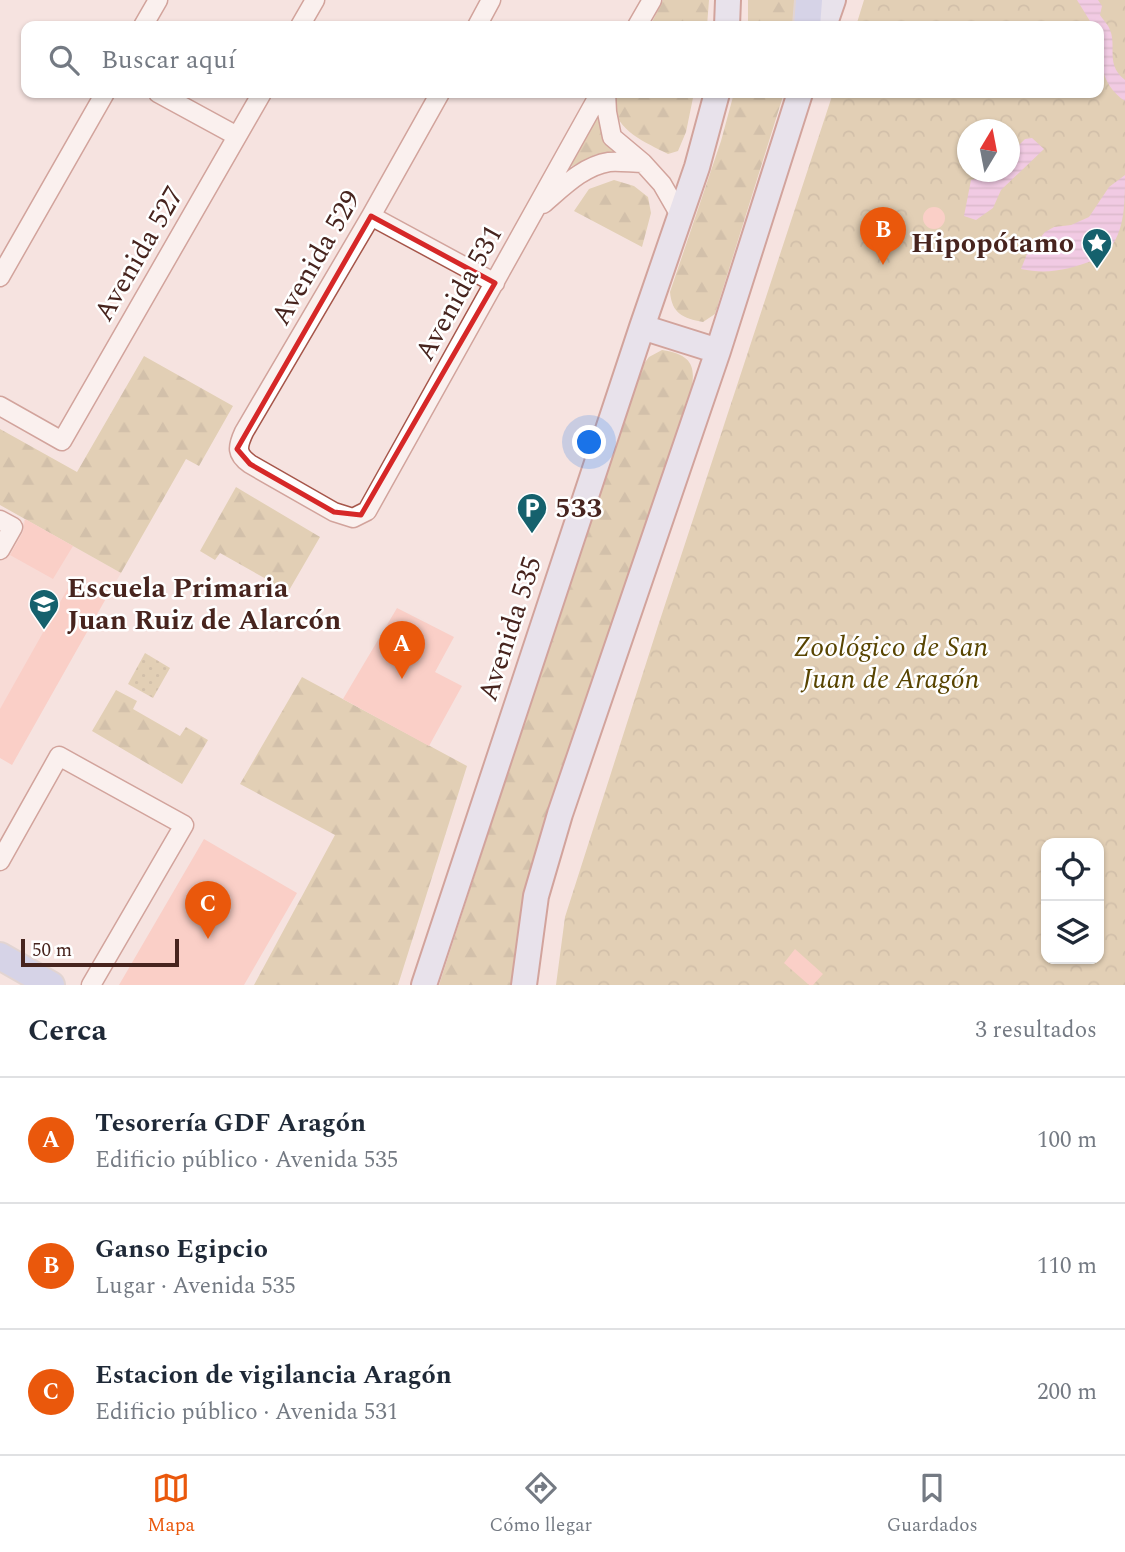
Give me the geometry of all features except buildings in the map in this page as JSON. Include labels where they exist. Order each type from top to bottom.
[{"type":"main road","points":[[807,21],[809,0]]},
{"type":"main road","points":[[0,956],[51,985]]},
{"type":"street","points":[[146,21],[158,0]]},
{"type":"street","points":[[303,21],[315,0]]},
{"type":"street","points":[[480,21],[491,0]]},
{"type":"street","points":[[640,21],[652,0]]},
{"type":"street","points":[[727,21],[728,0]]},
{"type":"street","points":[[826,21],[833,0]]},
{"type":"street","points":[[0,277],[102,98]]},
{"type":"street","points":[[167,98],[237,136]]},
{"type":"street","name":"Avenida 527","points":[[0,405],[62,441],[259,98]]},
{"type":"street","name":"Avenida 529","points":[[361,515],[353,517],[334,512],[250,464],[240,456],[237,449],[244,432],[437,98]]},
{"type":"street","name":"Avenida 531","points":[[361,515],[367,511],[597,98]]},
{"type":"street","points":[[606,98],[612,137],[643,163],[662,184],[681,217]]},
{"type":"street","name":"Avenida 535","points":[[424,985],[681,217],[716,98]]},
{"type":"street","points":[[524,985],[536,896],[560,814],[718,351],[798,98]]},
{"type":"street","points":[[535,211],[573,179],[590,169],[608,162],[643,163]]},
{"type":"street","points":[[371,216],[495,283]]},
{"type":"street","points":[[642,327],[718,351]]},
{"type":"street","points":[[0,550],[7,523]]},
{"type":"street","points":[[0,861],[59,756],[184,825],[91,985]]},
{"type":"highlighted area","points":[[371,216],[495,283],[361,515],[334,512],[250,464],[237,449]]},
{"type":"shaded area","points":[[1077,0],[1098,0],[1102,6],[1100,15],[1108,26],[1112,36],[1113,62],[1125,80],[1125,101],[1116,94],[1104,74],[1104,21],[1090,21]]},
{"type":"shaded area","points":[[1032,138],[1044,149],[1020,172],[1020,144],[1025,139]]},
{"type":"shaded area","points":[[1125,175],[1122,221],[1109,250],[1101,257],[1098,250],[1100,240],[1094,234],[1087,235],[1083,247],[1086,252],[1093,253],[1095,260],[1059,270],[1021,269],[1027,254],[1045,232],[1089,217],[1109,187]]},
{"type":"shaded area","points":[[971,182],[1009,182],[1001,190],[993,208],[976,220],[964,216]]},
{"type":"shaded area","name":"Escuela Primaria Juan Ruiz de Alarcón","points":[[25,519],[121,573],[45,704],[0,758],[0,562]]},
{"type":"green space","points":[[663,0],[709,0],[707,21],[652,21]]},
{"type":"green space","points":[[748,0],[797,0],[795,21],[748,21]]},
{"type":"green space","name":"Zoológico de San Juan de Aragón","points":[[864,0],[1125,0],[1125,985],[556,985],[565,917],[831,98],[1104,98],[1104,21],[858,21]]},
{"type":"green space","points":[[616,98],[693,98],[686,132],[678,151],[668,154],[629,131],[617,115]]},
{"type":"green space","points":[[733,98],[782,98],[715,314],[703,322],[680,314],[673,305],[670,292],[721,141]]},
{"type":"green space","points":[[597,113],[604,135],[618,154],[597,154],[570,167]]},
{"type":"green space","points":[[614,180],[634,186],[648,197],[651,213],[642,247],[574,211],[589,189]]},
{"type":"green space","points":[[662,350],[688,360],[693,373],[689,400],[517,985],[439,985],[639,370],[649,357]]},
{"type":"green space","points":[[144,356],[233,406],[199,466],[186,459],[121,573],[0,505],[0,429],[77,472]]},
{"type":"green space","points":[[236,487],[320,537],[284,599],[263,588],[268,580],[220,553],[215,560],[200,551]]},
{"type":"green space","points":[[145,653],[170,668],[153,698],[128,684]]},
{"type":"green space","points":[[302,677],[467,766],[398,985],[254,985],[335,835],[240,784]]},
{"type":"green space","points":[[116,690],[137,701],[133,709],[180,736],[186,727],[208,740],[182,784],[92,731]]},
{"type":"place","name":"Ganso Egipcio","points":[[883,265]]},
{"type":"place","name":"Hipopótamo","points":[[1097,270]]},
{"type":"place","name":"533","points":[[532,535]]},
{"type":"place","name":"Escuela Primaria Juan Ruiz de Alarcón","points":[[44,631]]},
{"type":"place","name":"Tesorería GDF Aragón","points":[[402,679]]},
{"type":"place","name":"Estacion de vigilancia Aragón","points":[[208,939]]}]
